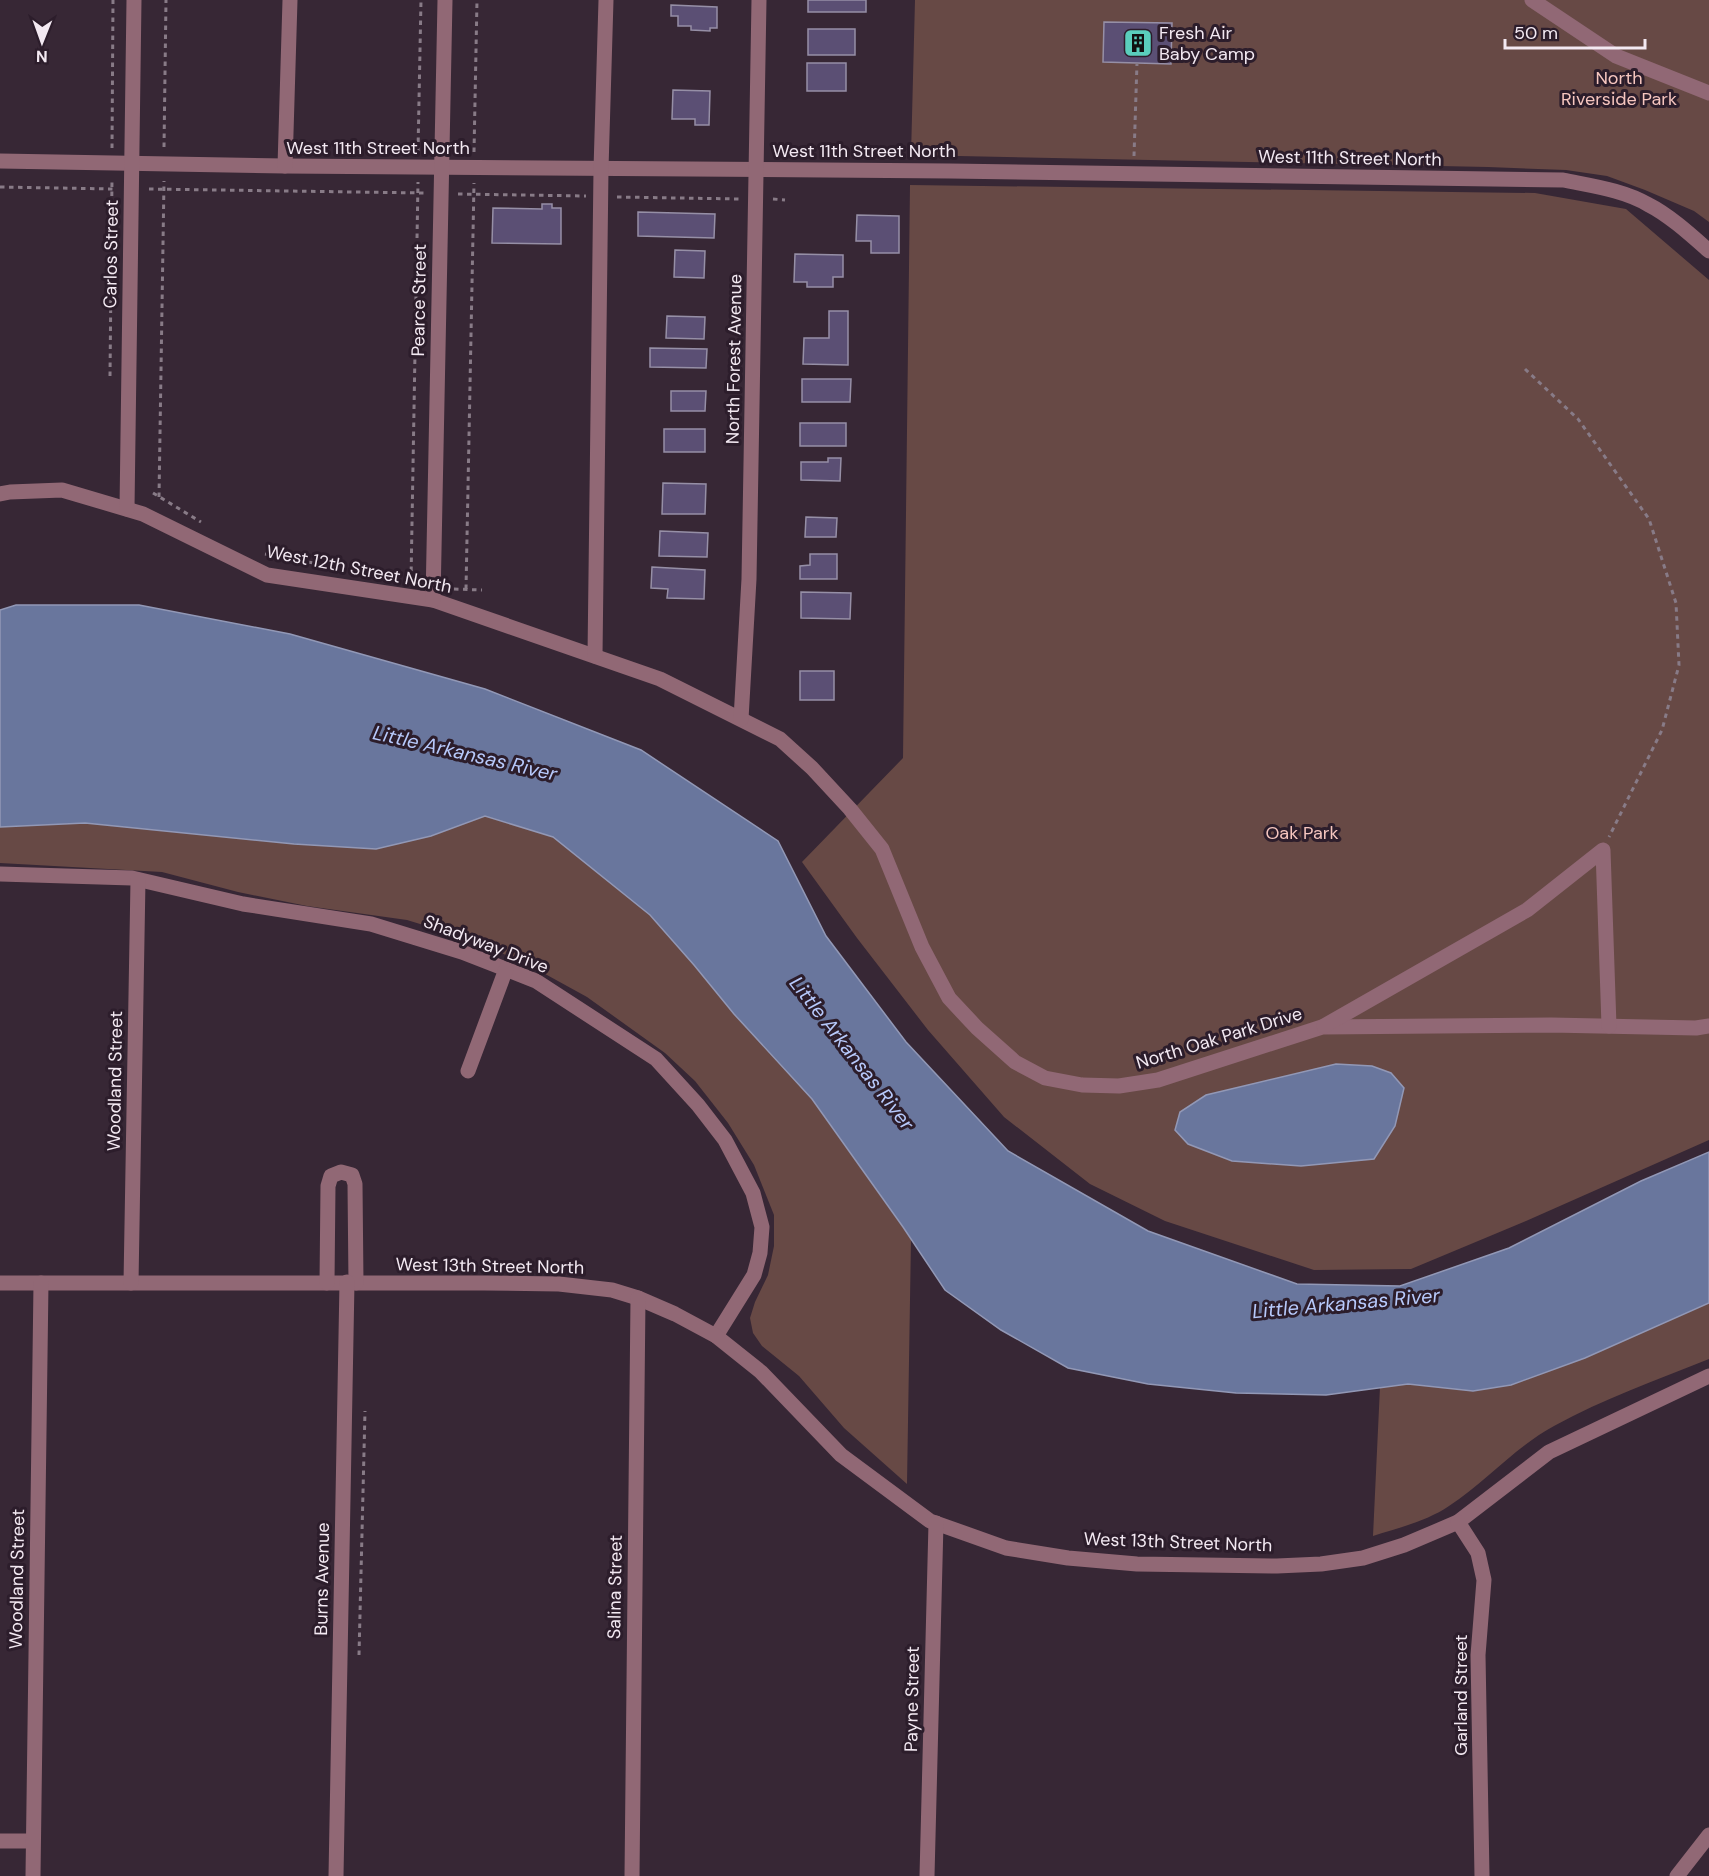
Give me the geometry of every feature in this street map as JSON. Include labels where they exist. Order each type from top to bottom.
[{"type":"street","name":"Carlos Street","points":[[127,509],[134,0]]},
{"type":"street","points":[[285,166],[290,0]]},
{"type":"street","name":"Pearce Street","points":[[433,593],[445,0]]},
{"type":"street","points":[[595,656],[606,0]]},
{"type":"street","name":"North Forest Avenue","points":[[741,719],[749,579],[759,0]]},
{"type":"street","points":[[1532,0],[1616,56],[1709,93]]},
{"type":"street","name":"West 11th Street North","points":[[0,161],[418,168],[1563,180],[1633,197],[1650,205],[1709,250]]},
{"type":"street","name":"West 12th Street North","points":[[0,494],[62,490],[127,509],[143,514],[267,575],[433,593],[660,679],[741,719]]},
{"type":"street","name":"North Oak Park Drive","points":[[741,719],[780,739],[812,768],[850,809],[882,849],[922,947],[949,998],[977,1028],[1015,1062],[1045,1078],[1082,1085],[1119,1086],[1168,1077],[1322,1027],[1551,1024],[1696,1028],[1709,1026]]},
{"type":"street","points":[[1603,850],[1609,1026]]},
{"type":"street","points":[[1322,1027],[1527,910],[1603,850]]},
{"type":"street","name":"Shadyway Drive","points":[[0,874],[138,880],[243,904],[371,924],[462,952],[536,981],[656,1059],[699,1105],[725,1140],[753,1193],[762,1227],[760,1253],[754,1275],[716,1336]]},
{"type":"street","name":"Woodland Street","points":[[131,1283],[138,880]]},
{"type":"street","points":[[468,1071],[506,969]]},
{"type":"street","name":"Burns Avenue","points":[[327,1283],[328,1186],[331,1176],[341,1172],[352,1175],[355,1184],[336,1876]]},
{"type":"street","name":"Woodland Street","points":[[33,1876],[41,1283]]},
{"type":"street","name":"West 13th Street North","points":[[0,1284],[559,1284],[612,1290],[675,1314],[716,1336],[761,1372],[841,1455],[930,1521],[1006,1548],[1068,1558],[1137,1564],[1277,1566],[1321,1564],[1363,1558],[1404,1545],[1458,1522],[1549,1452],[1709,1376]]},
{"type":"street","name":"Salina Street","points":[[632,1876],[638,1298]]},
{"type":"street","name":"Garland Street","points":[[1458,1522],[1478,1553],[1484,1580],[1478,1655],[1482,1876]]},
{"type":"street","name":"Payne Street","points":[[927,1876],[936,1523]]},
{"type":"street","points":[[1677,1876],[1709,1835]]},
{"type":"street","points":[[0,1841],[33,1841]]},
{"type":"path","points":[[110,376],[113,0]]},
{"type":"path","points":[[159,497],[166,0]]},
{"type":"path","points":[[401,579],[411,581],[421,0]]},
{"type":"path","points":[[466,589],[477,0]]},
{"type":"path","points":[[1134,164],[1137,63]]},
{"type":"path","points":[[0,187],[785,200]]},
{"type":"path","points":[[1525,369],[1578,419],[1649,519],[1676,603],[1679,664],[1662,730],[1603,850]]},
{"type":"path","points":[[153,493],[203,523]]},
{"type":"path","points":[[264,554],[334,566]]},
{"type":"path","points":[[433,593],[450,589],[482,590]]},
{"type":"path","points":[[359,1662],[365,1411]]},
{"type":"green space","name":"North Riverside Park","points":[[915,0],[1709,0],[1709,222],[1694,211],[1607,176],[1566,170],[911,155]]},
{"type":"green space","name":"Oak Park","points":[[910,185],[1535,193],[1626,209],[1709,280],[1709,1140],[1411,1269],[1314,1270],[1165,1221],[1090,1184],[1004,1117],[928,1030],[802,862],[903,758]]},
{"type":"green space","points":[[485,816],[553,837],[650,915],[734,1014],[812,1099],[911,1239],[907,1484],[844,1428],[799,1376],[762,1346],[753,1333],[750,1318],[768,1275],[774,1246],[774,1215],[754,1165],[728,1123],[695,1081],[665,1053],[587,997],[527,964],[469,939],[407,920],[307,906],[238,892],[162,872],[0,863],[0,827],[85,823],[294,844],[431,836]]},
{"type":"green space","points":[[1709,1303],[1709,1359],[1611,1398],[1554,1426],[1526,1444],[1463,1497],[1440,1511],[1412,1524],[1373,1536],[1380,1387],[1408,1384],[1473,1391],[1511,1385],[1585,1358]]},
{"type":"water","name":"Little Arkansas River","points":[[16,605],[139,605],[290,634],[485,689],[641,750],[778,841],[826,936],[906,1042],[1008,1151],[1148,1231],[1297,1284],[1400,1286],[1509,1248],[1641,1181],[1709,1152],[1709,1303],[1585,1358],[1511,1385],[1473,1391],[1408,1384],[1326,1395],[1236,1393],[1148,1384],[1068,1368],[1001,1330],[945,1290],[812,1099],[734,1014],[650,915],[553,837],[485,816],[431,836],[376,849],[294,844],[85,823],[0,827],[0,610]]},
{"type":"water","points":[[1336,1064],[1372,1066],[1391,1073],[1404,1088],[1395,1126],[1374,1159],[1301,1166],[1232,1161],[1188,1144],[1175,1130],[1180,1112],[1206,1095]]},
{"type":"building","points":[[808,0],[866,0],[866,12],[808,12]]},
{"type":"building","points":[[671,5],[717,7],[717,28],[710,28],[710,31],[691,30],[691,26],[678,26],[678,16],[671,16]]},
{"type":"building","name":"Fresh Air Baby Camp","points":[[1104,22],[1172,23],[1171,64],[1103,62]]},
{"type":"building","points":[[808,29],[855,29],[855,55],[808,55]]},
{"type":"building","points":[[807,63],[846,63],[846,91],[807,91]]},
{"type":"building","points":[[673,90],[710,91],[709,125],[695,125],[695,119],[672,119]]},
{"type":"building","points":[[542,204],[552,204],[552,208],[561,208],[561,244],[492,243],[493,208],[542,209]]},
{"type":"building","points":[[638,212],[715,214],[714,238],[638,236]]},
{"type":"building","points":[[857,215],[899,216],[899,253],[871,253],[871,241],[856,241]]},
{"type":"building","points":[[675,250],[705,251],[704,278],[674,277]]},
{"type":"building","points":[[795,254],[843,255],[843,277],[833,277],[833,287],[807,287],[807,282],[794,282]]},
{"type":"building","points":[[829,311],[848,311],[848,365],[803,364],[804,338],[829,338]]},
{"type":"building","points":[[667,316],[705,317],[704,339],[666,338]]},
{"type":"building","points":[[650,348],[707,349],[706,368],[650,367]]},
{"type":"building","points":[[802,379],[851,379],[850,402],[802,402]]},
{"type":"building","points":[[671,391],[706,391],[705,411],[671,411]]},
{"type":"building","points":[[800,423],[846,423],[846,446],[800,446]]},
{"type":"building","points":[[664,429],[705,429],[705,452],[664,452]]},
{"type":"building","points":[[828,458],[841,458],[840,481],[801,480],[801,462],[828,462]]},
{"type":"building","points":[[663,483],[706,484],[705,514],[662,514]]},
{"type":"building","points":[[806,517],[837,518],[836,537],[805,537]]},
{"type":"building","points":[[660,531],[708,533],[707,557],[659,556]]},
{"type":"building","points":[[810,554],[837,554],[837,579],[800,579],[800,566],[810,565]]},
{"type":"building","points":[[652,567],[705,570],[704,599],[667,598],[668,589],[651,588]]},
{"type":"building","points":[[801,592],[851,593],[850,619],[801,618]]},
{"type":"building","points":[[800,671],[834,671],[834,700],[800,700]]},
{"type":"place","name":"Fresh Air Baby Camp","points":[[1138,43]]}]
